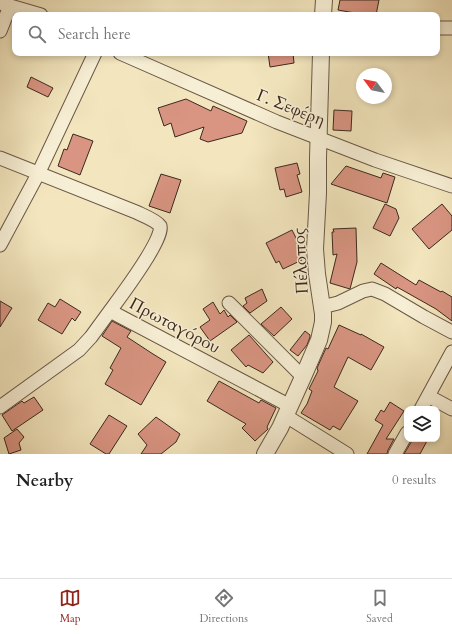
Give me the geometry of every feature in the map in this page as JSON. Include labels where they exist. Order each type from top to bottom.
[{"type":"street","points":[[323,12],[324,0]]},
{"type":"street","points":[[0,31],[5,5],[30,12]]},
{"type":"street","points":[[440,28],[452,28]]},
{"type":"street","points":[[0,245],[38,174],[94,56]]},
{"type":"street","name":"Γ. Σεφέρη","points":[[127,56],[318,138],[375,160],[452,186]]},
{"type":"street","name":"Πέλοπος","points":[[265,454],[273,441],[304,377],[316,348],[323,322],[315,249],[318,193],[321,56]]},
{"type":"street","points":[[0,158],[136,212],[158,224],[160,231],[152,251],[110,311]]},
{"type":"street","points":[[322,307],[338,303],[372,288],[385,294],[424,318],[452,332]]},
{"type":"street","points":[[229,303],[304,377]]},
{"type":"street","name":"Πρωταγόρου","points":[[0,407],[79,350],[91,337],[110,311],[288,411],[347,454]]},
{"type":"street","points":[[423,406],[452,352]]},
{"type":"street","points":[[428,396],[452,409]]},
{"type":"street","points":[[395,454],[404,439]]},
{"type":"building","points":[[340,0],[379,0],[377,12],[349,12],[338,10]]},
{"type":"building","points":[[268,56],[293,56],[294,63],[270,67]]},
{"type":"building","points":[[31,77],[53,88],[48,97],[27,87]]},
{"type":"building","points":[[186,99],[211,111],[213,106],[247,121],[242,133],[208,142],[200,139],[204,127],[175,137],[171,123],[164,126],[158,108]]},
{"type":"building","points":[[334,110],[352,111],[351,131],[333,130]]},
{"type":"building","points":[[73,134],[93,141],[80,175],[58,166],[64,149],[67,150]]},
{"type":"building","points":[[297,163],[300,174],[297,175],[302,192],[286,197],[284,189],[280,190],[275,168]]},
{"type":"building","points":[[346,166],[381,178],[383,173],[395,177],[387,203],[331,184]]},
{"type":"building","points":[[161,174],[181,180],[170,213],[149,206]]},
{"type":"building","points":[[385,204],[396,209],[399,218],[390,236],[373,228]]},
{"type":"building","points":[[442,204],[452,216],[452,230],[429,249],[412,229]]},
{"type":"building","points":[[356,228],[357,262],[350,289],[330,283],[337,254],[333,255],[332,232],[334,232],[333,229]]},
{"type":"building","points":[[292,230],[302,250],[298,252],[302,260],[283,269],[279,261],[276,263],[266,243]]},
{"type":"building","points":[[381,263],[416,285],[419,280],[452,297],[452,321],[436,309],[397,287],[396,289],[374,274]]},
{"type":"building","points":[[262,289],[267,301],[250,313],[243,306],[247,303],[245,298]]},
{"type":"building","points":[[60,299],[81,312],[75,321],[72,318],[62,334],[38,320],[48,303],[55,307]]},
{"type":"building","points":[[0,301],[12,308],[0,327]]},
{"type":"building","points":[[213,302],[220,314],[224,310],[228,317],[230,315],[237,322],[210,341],[200,327],[210,320],[203,309]]},
{"type":"building","points":[[281,307],[292,319],[274,336],[261,324]]},
{"type":"building","points":[[112,321],[131,331],[127,337],[166,362],[141,405],[105,384],[113,370],[110,368],[121,348],[102,336]]},
{"type":"building","points":[[339,325],[361,334],[384,347],[371,370],[348,357],[334,387],[358,401],[340,430],[333,426],[330,430],[301,413],[307,404],[312,391],[309,389],[318,371],[317,368]]},
{"type":"building","points":[[305,331],[310,335],[310,337],[307,345],[298,356],[290,350]]},
{"type":"building","points":[[249,335],[273,362],[263,373],[248,365],[246,367],[231,350]]},
{"type":"building","points":[[219,381],[259,403],[261,400],[276,408],[267,427],[268,429],[255,441],[242,428],[246,424],[207,401]]},
{"type":"building","points":[[34,397],[43,410],[12,431],[2,415],[22,401],[24,403]]},
{"type":"building","points":[[390,402],[404,411],[386,439],[394,439],[387,454],[367,454],[383,425],[375,420],[381,410],[384,412]]},
{"type":"building","points":[[109,415],[127,426],[109,454],[106,454],[90,444]]},
{"type":"building","points":[[156,417],[180,434],[176,442],[161,454],[141,454],[147,445],[138,434]]},
{"type":"building","points":[[17,429],[24,437],[19,443],[21,450],[9,454],[4,438]]},
{"type":"building","points":[[411,442],[426,442],[420,454],[404,454]]}]
